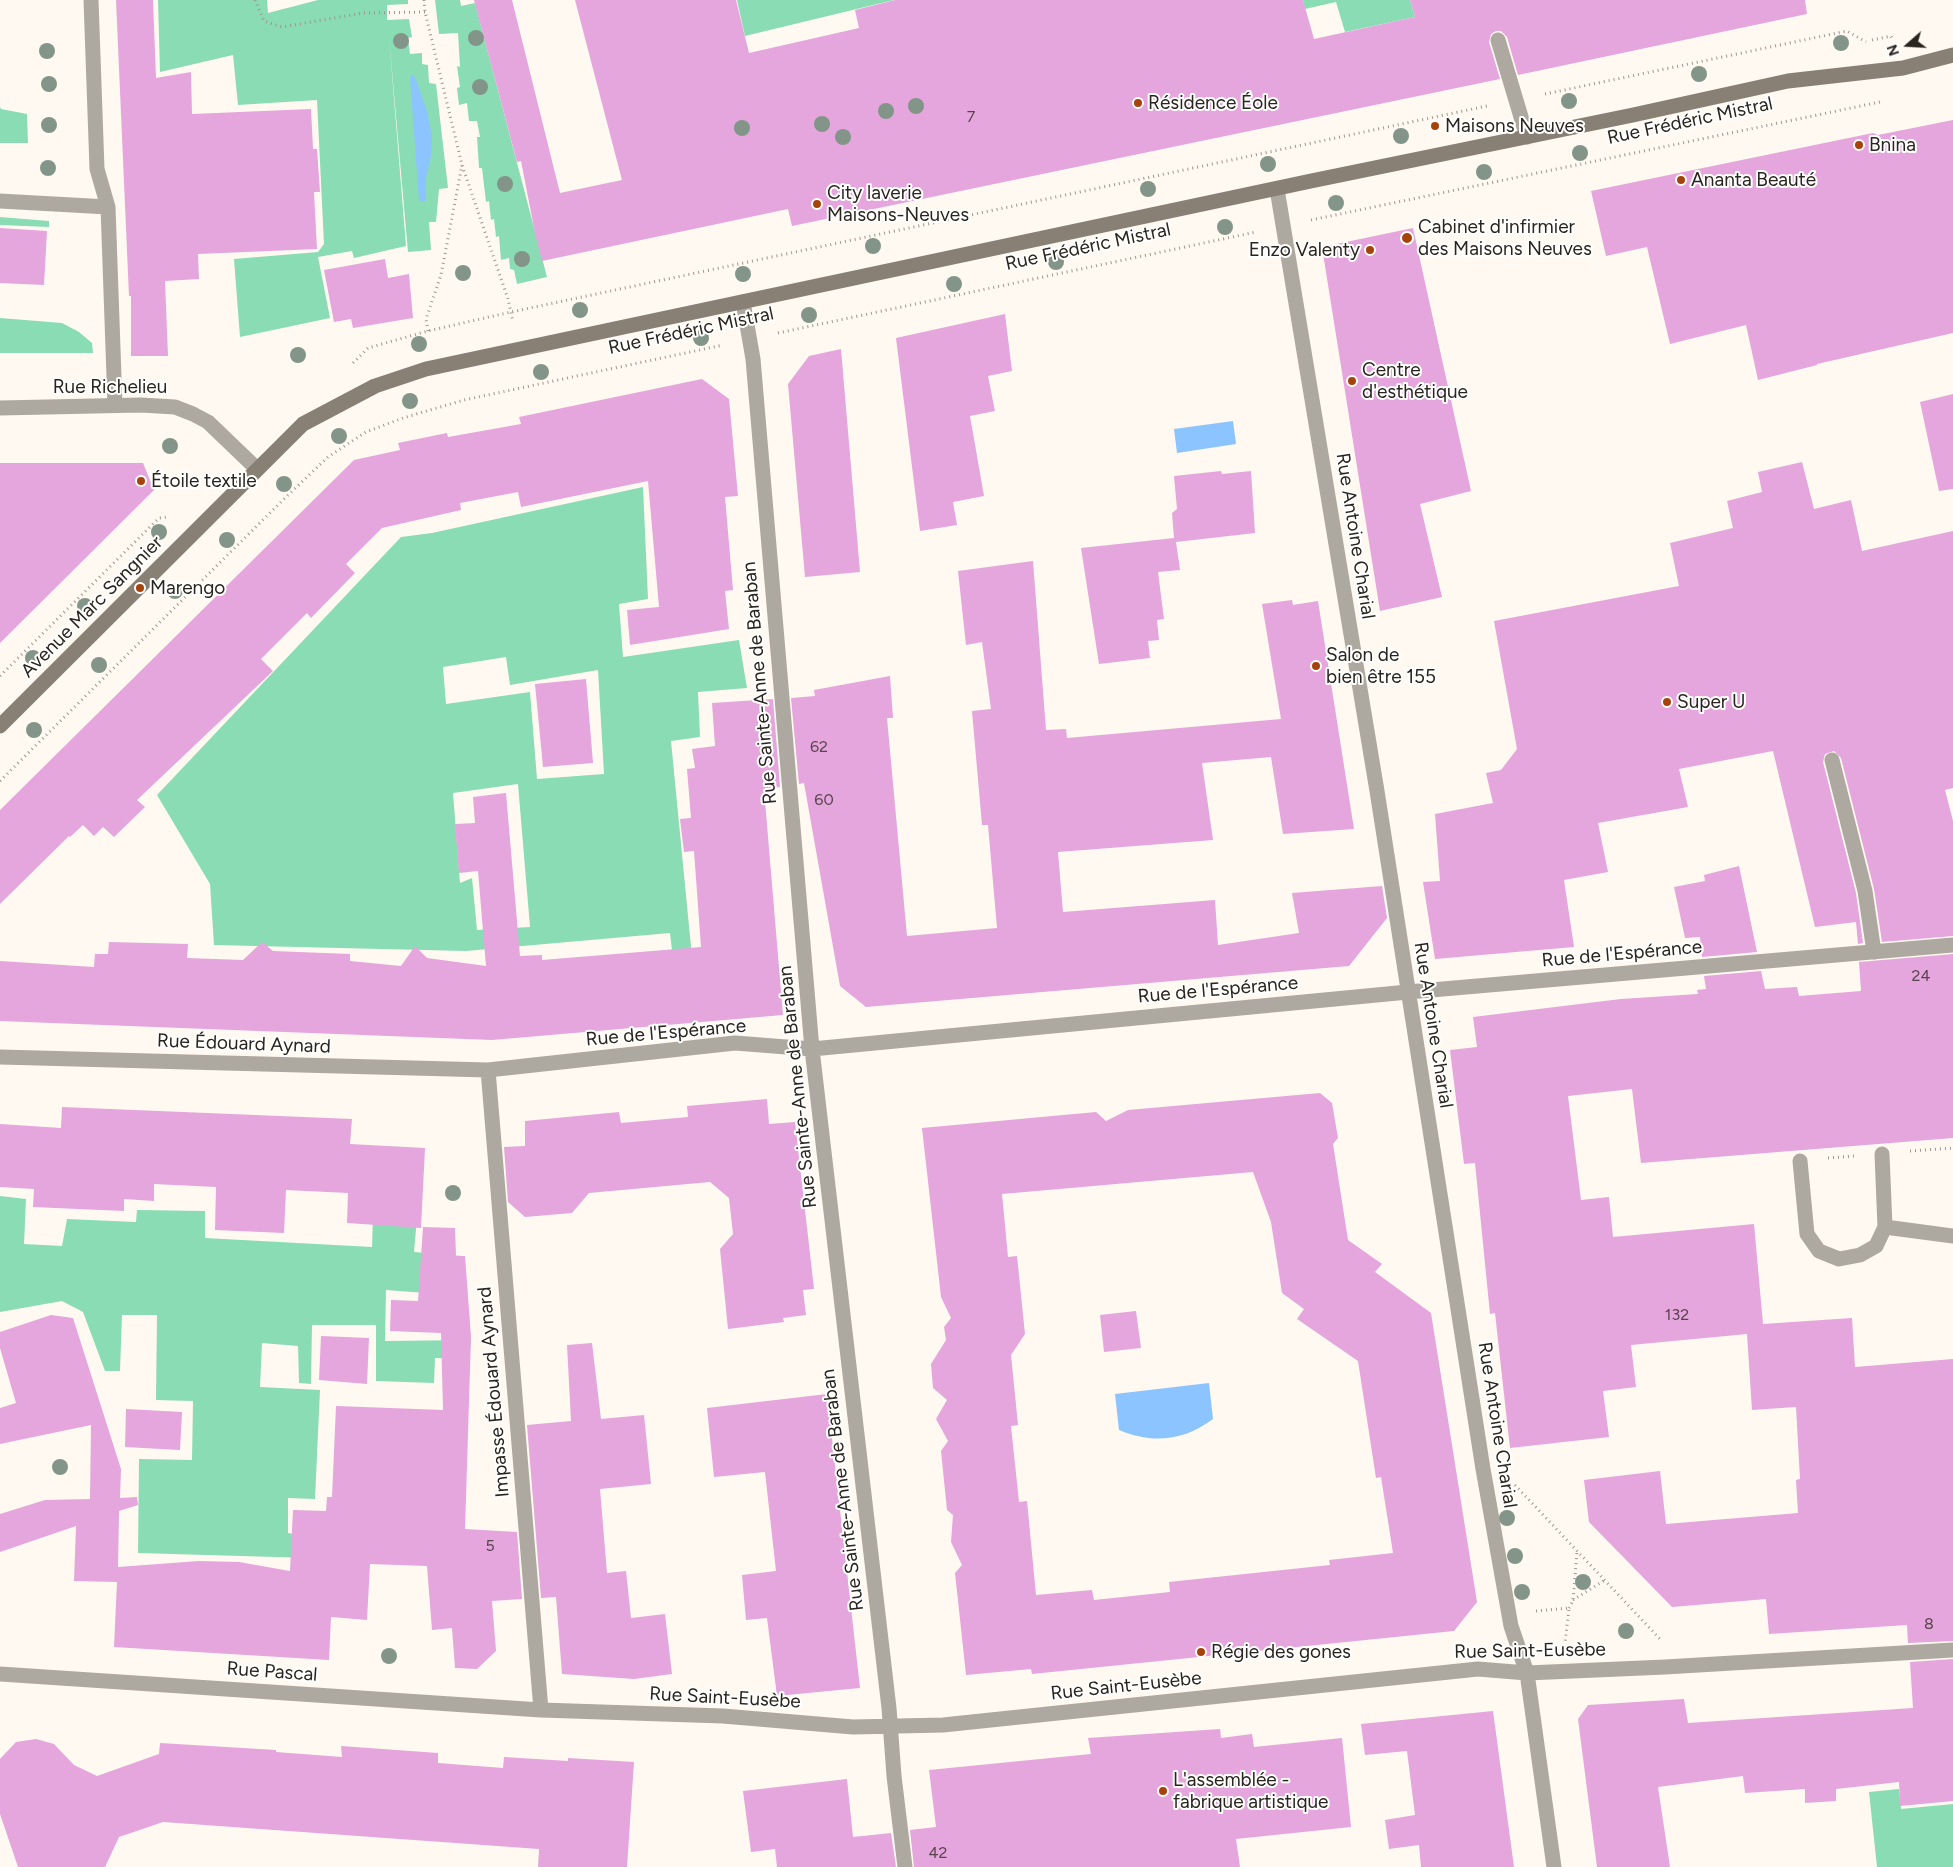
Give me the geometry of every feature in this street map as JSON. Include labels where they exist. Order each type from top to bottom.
[{"type":"street","points":[[91,0],[97,169],[108,207],[115,405]]},
{"type":"street","points":[[1498,40],[1527,137]]},
{"type":"street","name":"Rue Frédéric Mistral","points":[[258,469],[303,424],[375,386],[426,369],[1788,81],[1904,68],[1953,55]]},
{"type":"street","name":"Rue Antoine Charial","points":[[1277,189],[1377,791],[1483,1469],[1511,1626],[1527,1673],[1554,1867]]},
{"type":"street","points":[[0,201],[108,207]]},
{"type":"street","name":"Rue Sainte-Anne de Baraban","points":[[744,302],[750,339],[812,1049],[906,1867]]},
{"type":"street","name":"Rue Richelieu","points":[[0,408],[115,405],[175,407],[208,422],[258,469]]},
{"type":"street","name":"Avenue Marc Sangnier","points":[[0,726],[258,469]]},
{"type":"street","points":[[1832,760],[1865,890],[1874,952]]},
{"type":"street","name":"Rue de l'Espérance","points":[[488,1070],[735,1043],[812,1049],[1408,992],[1953,945]]},
{"type":"street","name":"Rue Édouard Aynard","points":[[0,1057],[488,1070]]},
{"type":"street","name":"Impasse Édouard Aynard","points":[[488,1070],[541,1710]]},
{"type":"street","points":[[1800,1161],[1807,1234],[1819,1251],[1839,1259],[1860,1255],[1876,1246],[1885,1227],[1882,1154]]},
{"type":"street","points":[[1885,1227],[1953,1236]]},
{"type":"street","name":"Rue Saint-Eusèbe","points":[[541,1710],[723,1716],[853,1727],[943,1725],[1478,1669],[1527,1673],[1666,1667],[1953,1650]]},
{"type":"street","name":"Rue Pascal","points":[[0,1674],[541,1710]]},
{"type":"path","points":[[255,0],[264,21],[282,27],[363,12],[425,12]]},
{"type":"path","points":[[424,0],[425,12],[462,165],[511,312]]},
{"type":"path","points":[[348,368],[368,348],[428,331],[511,312],[1847,31],[1865,42],[1891,36],[1904,68]]},
{"type":"path","name":"Rue Frédéric Mistral","points":[[0,781],[328,457],[366,432],[403,418],[464,400],[1284,227],[1319,218],[1888,100],[1904,68]]},
{"type":"path","points":[[428,331],[426,318],[441,275],[462,165]]},
{"type":"path","name":"Avenue Marc Sangnier","points":[[0,676],[159,518],[169,517]]},
{"type":"path","points":[[1800,1161],[1953,1148]]},
{"type":"path","points":[[1483,1469],[1499,1468],[1605,1580],[1662,1642],[1661,1646],[1663,1647],[1666,1667]]},
{"type":"path","points":[[1564,1652],[1577,1551]]},
{"type":"path","points":[[1572,1601],[1605,1580]]},
{"type":"path","points":[[1536,1611],[1569,1608]]},
{"type":"green space","points":[[158,0],[267,0],[268,13],[318,0],[408,0],[408,4],[387,5],[387,20],[409,19],[412,37],[408,38],[410,54],[422,53],[422,64],[428,65],[429,83],[436,84],[448,188],[439,189],[436,222],[429,222],[431,250],[408,252],[389,37],[406,246],[354,258],[352,251],[318,257],[330,318],[240,337],[234,259],[318,252],[324,244],[317,100],[238,105],[233,55],[160,72]]},
{"type":"green space","points":[[435,0],[460,0],[461,6],[475,3],[547,277],[517,284],[514,270],[510,269],[509,258],[501,260],[499,236],[496,237],[494,219],[491,220],[489,201],[486,202],[482,168],[479,168],[477,137],[480,137],[477,121],[469,121],[467,103],[459,105],[457,88],[460,87],[457,66],[460,67],[458,33],[439,34]]},
{"type":"green space","points":[[737,0],[894,0],[745,36]]},
{"type":"green space","points":[[1303,0],[1410,0],[1415,17],[1345,32],[1336,2],[1305,9]]},
{"type":"green space","points":[[0,107],[1,109],[27,114],[28,143],[0,143]]},
{"type":"green space","points":[[0,217],[49,221],[49,227],[0,225]]},
{"type":"green space","points":[[0,318],[62,323],[79,332],[92,343],[93,353],[0,353]]},
{"type":"green space","points":[[643,487],[648,599],[619,604],[623,657],[739,640],[747,688],[698,692],[700,737],[671,741],[692,957],[673,958],[670,933],[466,951],[214,945],[210,884],[157,795],[401,537],[432,533]],"holes":[[[506,657],[510,685],[598,670],[604,774],[537,779],[530,692],[446,704],[443,667]],[[518,784],[530,927],[477,930],[472,878],[460,883],[453,793]]]},
{"type":"green space","points":[[0,1196],[26,1199],[24,1244],[62,1246],[67,1219],[136,1222],[137,1210],[205,1211],[205,1238],[372,1247],[373,1215],[417,1218],[414,1252],[462,1256],[466,1296],[386,1290],[385,1341],[471,1340],[469,1359],[435,1358],[434,1383],[376,1381],[376,1325],[312,1325],[311,1384],[299,1383],[298,1346],[262,1343],[260,1387],[320,1390],[315,1499],[288,1498],[288,1533],[311,1537],[310,1558],[138,1553],[139,1459],[192,1460],[193,1401],[156,1400],[157,1315],[122,1315],[120,1371],[105,1371],[83,1312],[62,1301],[0,1312]]},
{"type":"green space","points":[[1899,1789],[1901,1809],[1953,1804],[1953,1867],[1877,1867],[1869,1792]]},
{"type":"water","points":[[412,75],[415,77],[427,111],[432,136],[431,156],[426,177],[426,199],[424,202],[419,200],[410,77]]},
{"type":"water","points":[[1233,421],[1236,444],[1177,453],[1174,429]]},
{"type":"water","points":[[1209,1383],[1213,1419],[1191,1432],[1168,1438],[1156,1438],[1144,1437],[1119,1430],[1115,1394]]},
{"type":"building","points":[[116,0],[153,0],[156,78],[191,72],[192,114],[311,109],[313,149],[317,149],[320,192],[314,192],[317,249],[198,254],[199,279],[165,281],[168,356],[131,356],[131,296],[129,296]]},
{"type":"building","points":[[474,0],[512,0],[560,193],[622,180],[575,0],[736,0],[749,53],[859,28],[855,10],[895,0],[1303,0],[1314,39],[1415,17],[1410,0],[1805,0],[1807,14],[1518,75],[1507,37],[1501,31],[1496,31],[1491,34],[1489,42],[1500,79],[792,226],[788,209],[542,261],[521,161],[517,162]]},
{"type":"building","points":[[1953,120],[1953,333],[1817,364],[1758,380],[1746,325],[1670,344],[1647,247],[1606,256],[1591,191],[1873,133],[1878,135]]},
{"type":"building","points":[[0,228],[47,231],[44,285],[0,283]]},
{"type":"building","points":[[1413,228],[1471,491],[1420,504],[1442,597],[1380,611],[1322,247]]},
{"type":"building","points":[[385,259],[388,278],[409,274],[413,318],[353,328],[351,319],[334,322],[324,270]]},
{"type":"building","points":[[1005,314],[1012,371],[988,376],[995,411],[970,416],[984,496],[953,502],[957,525],[920,531],[896,338]]},
{"type":"building","points":[[841,349],[860,572],[805,577],[788,384],[809,356]]},
{"type":"building","points":[[702,379],[729,399],[738,496],[725,497],[733,590],[725,591],[729,629],[630,645],[627,610],[659,607],[648,481],[521,507],[518,492],[460,503],[461,510],[382,528],[346,564],[355,573],[311,618],[307,613],[261,659],[273,671],[137,800],[145,807],[114,837],[103,827],[94,836],[83,825],[69,836],[0,904],[0,810],[354,460],[400,450],[398,443],[447,433],[448,437],[521,424],[519,417]]},
{"type":"building","points":[[1953,394],[1953,489],[1939,491],[1920,402]]},
{"type":"building","points":[[1802,462],[1814,509],[1851,500],[1862,551],[1953,531],[1953,788],[1945,790],[1953,821],[1953,936],[1882,942],[1874,889],[1841,758],[1834,751],[1825,754],[1823,762],[1856,893],[1863,943],[1858,944],[1856,922],[1815,927],[1773,751],[1679,769],[1688,807],[1598,823],[1608,872],[1564,880],[1574,947],[1435,959],[1423,882],[1440,881],[1435,814],[1493,803],[1486,773],[1501,770],[1517,749],[1494,621],[1679,586],[1670,543],[1733,528],[1727,501],[1762,492],[1758,472]]},
{"type":"building","points":[[0,463],[143,463],[154,490],[0,643]]},
{"type":"building","points":[[1221,471],[1222,474],[1251,471],[1255,533],[1176,542],[1180,570],[1158,572],[1164,619],[1157,620],[1159,640],[1148,641],[1150,658],[1099,664],[1081,548],[1174,538],[1172,513],[1177,509],[1174,476]]},
{"type":"building","points":[[1033,561],[1046,730],[1066,729],[1067,738],[1281,719],[1262,604],[1292,600],[1293,605],[1318,601],[1354,829],[1283,834],[1271,757],[1202,763],[1213,840],[1058,852],[1063,912],[1215,900],[1218,945],[1299,933],[1292,893],[1382,886],[1387,918],[1349,966],[866,1007],[840,986],[804,783],[799,784],[791,698],[815,696],[814,690],[890,676],[893,718],[887,718],[907,936],[997,928],[988,825],[982,825],[972,711],[991,709],[982,642],[966,645],[958,571]]},
{"type":"building","points":[[586,679],[593,763],[543,767],[535,684]]},
{"type":"building","points":[[773,699],[780,787],[764,789],[783,1015],[492,1040],[0,1021],[0,961],[94,967],[95,954],[108,954],[109,942],[188,944],[187,958],[243,960],[262,942],[273,951],[350,954],[350,961],[401,966],[415,946],[427,958],[486,966],[478,871],[459,873],[455,824],[475,823],[473,797],[506,793],[520,956],[542,955],[542,960],[701,947],[694,851],[684,852],[680,819],[691,818],[687,769],[695,768],[692,749],[715,746],[712,703]]},
{"type":"building","points":[[1739,866],[1757,952],[1702,957],[1700,937],[1685,938],[1674,887],[1705,881],[1704,875]]},
{"type":"building","points":[[1953,954],[1953,1138],[1641,1163],[1632,1089],[1568,1096],[1581,1200],[1609,1197],[1613,1237],[1754,1224],[1763,1324],[1852,1318],[1855,1367],[1953,1359],[1953,1641],[1908,1643],[1907,1625],[1769,1634],[1766,1599],[1672,1607],[1589,1522],[1584,1480],[1660,1471],[1666,1524],[1798,1513],[1796,1480],[1800,1479],[1796,1407],[1752,1410],[1747,1334],[1631,1345],[1636,1387],[1603,1391],[1609,1437],[1510,1448],[1495,1313],[1490,1314],[1475,1163],[1464,1164],[1450,1050],[1477,1047],[1473,1017],[1621,999],[1698,994],[1697,990],[1706,989],[1704,976],[1761,971],[1765,989],[1797,987],[1799,996],[1861,991],[1859,962]]},
{"type":"building","points":[[1320,1093],[1332,1103],[1338,1138],[1333,1144],[1348,1240],[1382,1264],[1375,1272],[1431,1313],[1477,1602],[1454,1631],[1032,1674],[1031,1669],[966,1675],[955,1573],[962,1565],[951,1542],[953,1515],[947,1510],[941,1451],[948,1441],[936,1419],[947,1400],[933,1388],[931,1364],[946,1340],[944,1327],[951,1318],[941,1297],[922,1128],[1096,1112],[1106,1121],[1128,1110]],"holes":[[[1253,1172],[1271,1222],[1282,1293],[1304,1309],[1297,1319],[1358,1361],[1376,1478],[1381,1477],[1393,1553],[1329,1560],[1330,1565],[1169,1582],[1170,1592],[1094,1600],[1092,1590],[1036,1595],[1027,1501],[1019,1502],[1011,1426],[1018,1425],[1011,1355],[1025,1334],[1017,1256],[1008,1257],[1002,1194]]]},
{"type":"building","points":[[767,1099],[769,1124],[795,1122],[814,1289],[803,1290],[806,1315],[783,1318],[784,1322],[728,1329],[720,1249],[733,1234],[729,1198],[710,1182],[589,1193],[572,1213],[525,1217],[508,1202],[504,1147],[525,1146],[525,1121],[619,1112],[621,1123],[688,1117],[687,1106]]},
{"type":"building","points":[[62,1107],[352,1119],[350,1144],[425,1148],[421,1228],[347,1223],[348,1193],[286,1190],[284,1233],[215,1230],[216,1187],[154,1184],[154,1201],[124,1199],[124,1211],[33,1207],[34,1189],[0,1187],[0,1124],[61,1128]]},
{"type":"building","points":[[423,1227],[455,1228],[456,1256],[465,1256],[471,1337],[465,1529],[517,1532],[522,1599],[492,1601],[496,1651],[477,1669],[455,1668],[452,1628],[432,1630],[427,1566],[370,1564],[367,1620],[331,1617],[329,1660],[114,1647],[117,1582],[74,1581],[76,1526],[0,1552],[0,1514],[45,1500],[90,1499],[91,1425],[0,1444],[0,1408],[16,1403],[0,1348],[0,1332],[51,1315],[73,1318],[121,1469],[120,1498],[137,1497],[138,1505],[119,1511],[118,1567],[199,1561],[239,1562],[290,1571],[293,1510],[326,1511],[327,1497],[332,1497],[336,1406],[443,1410],[441,1333],[390,1331],[391,1300],[418,1301]]},
{"type":"building","points":[[1136,1311],[1141,1348],[1104,1352],[1100,1315]]},
{"type":"building","points":[[321,1336],[369,1338],[367,1384],[319,1380]]},
{"type":"building","points":[[592,1343],[601,1419],[644,1415],[651,1484],[600,1489],[607,1573],[626,1571],[631,1618],[665,1614],[672,1674],[634,1679],[562,1674],[556,1597],[541,1598],[527,1425],[571,1421],[567,1345]]},
{"type":"building","points":[[827,1394],[860,1688],[777,1696],[767,1618],[746,1620],[742,1575],[776,1571],[765,1472],[714,1477],[707,1408]]},
{"type":"building","points":[[126,1409],[182,1412],[180,1450],[125,1447]]},
{"type":"building","points":[[1953,1659],[1953,1801],[1900,1806],[1899,1782],[1836,1789],[1836,1801],[1805,1803],[1805,1789],[1745,1793],[1743,1776],[1658,1787],[1670,1867],[1597,1867],[1578,1719],[1588,1705],[1684,1699],[1688,1723],[1913,1708],[1910,1662]]},
{"type":"building","points":[[1493,1711],[1514,1867],[1421,1867],[1419,1845],[1389,1849],[1385,1820],[1415,1815],[1407,1751],[1365,1755],[1361,1724]]},
{"type":"building","points":[[1220,1729],[1221,1738],[1252,1734],[1254,1747],[1342,1738],[1351,1827],[1236,1839],[1240,1867],[914,1867],[910,1830],[936,1827],[929,1770],[1091,1754],[1088,1738]]},
{"type":"building","points":[[36,1739],[54,1744],[74,1765],[97,1776],[159,1754],[160,1743],[276,1750],[276,1752],[342,1757],[341,1746],[438,1753],[438,1763],[503,1768],[504,1757],[568,1761],[568,1758],[634,1762],[627,1867],[538,1867],[539,1849],[163,1822],[119,1837],[105,1867],[18,1867],[0,1814],[0,1759],[16,1742]]},
{"type":"building","points":[[847,1779],[853,1837],[891,1833],[896,1867],[777,1867],[775,1849],[751,1852],[743,1791]]},
{"type":"place","name":"Résidence Éole","points":[[1138,103]]},
{"type":"place","name":"Maisons Neuves","points":[[1435,126]]},
{"type":"place","name":"Bnina","points":[[1859,145]]},
{"type":"place","name":"Ananta Beauté","points":[[1681,180]]},
{"type":"place","name":"City laverie Maisons-Neuves","points":[[817,204]]},
{"type":"place","name":"Cabinet d'infirmier des Maisons Neuves","points":[[1407,238]]},
{"type":"place","name":"Enzo Valenty","points":[[1370,250]]},
{"type":"place","name":"Centre d'esthétique","points":[[1352,381]]},
{"type":"place","name":"Étoile textile","points":[[141,481]]},
{"type":"place","name":"Marengo","points":[[140,588]]},
{"type":"place","name":"Salon de bien être 155","points":[[1316,666]]},
{"type":"place","name":"Super U","points":[[1667,702]]},
{"type":"place","name":"Régie des gones","points":[[1201,1652]]},
{"type":"place","name":"L'assemblée - fabrique artistique","points":[[1163,1791]]}]
